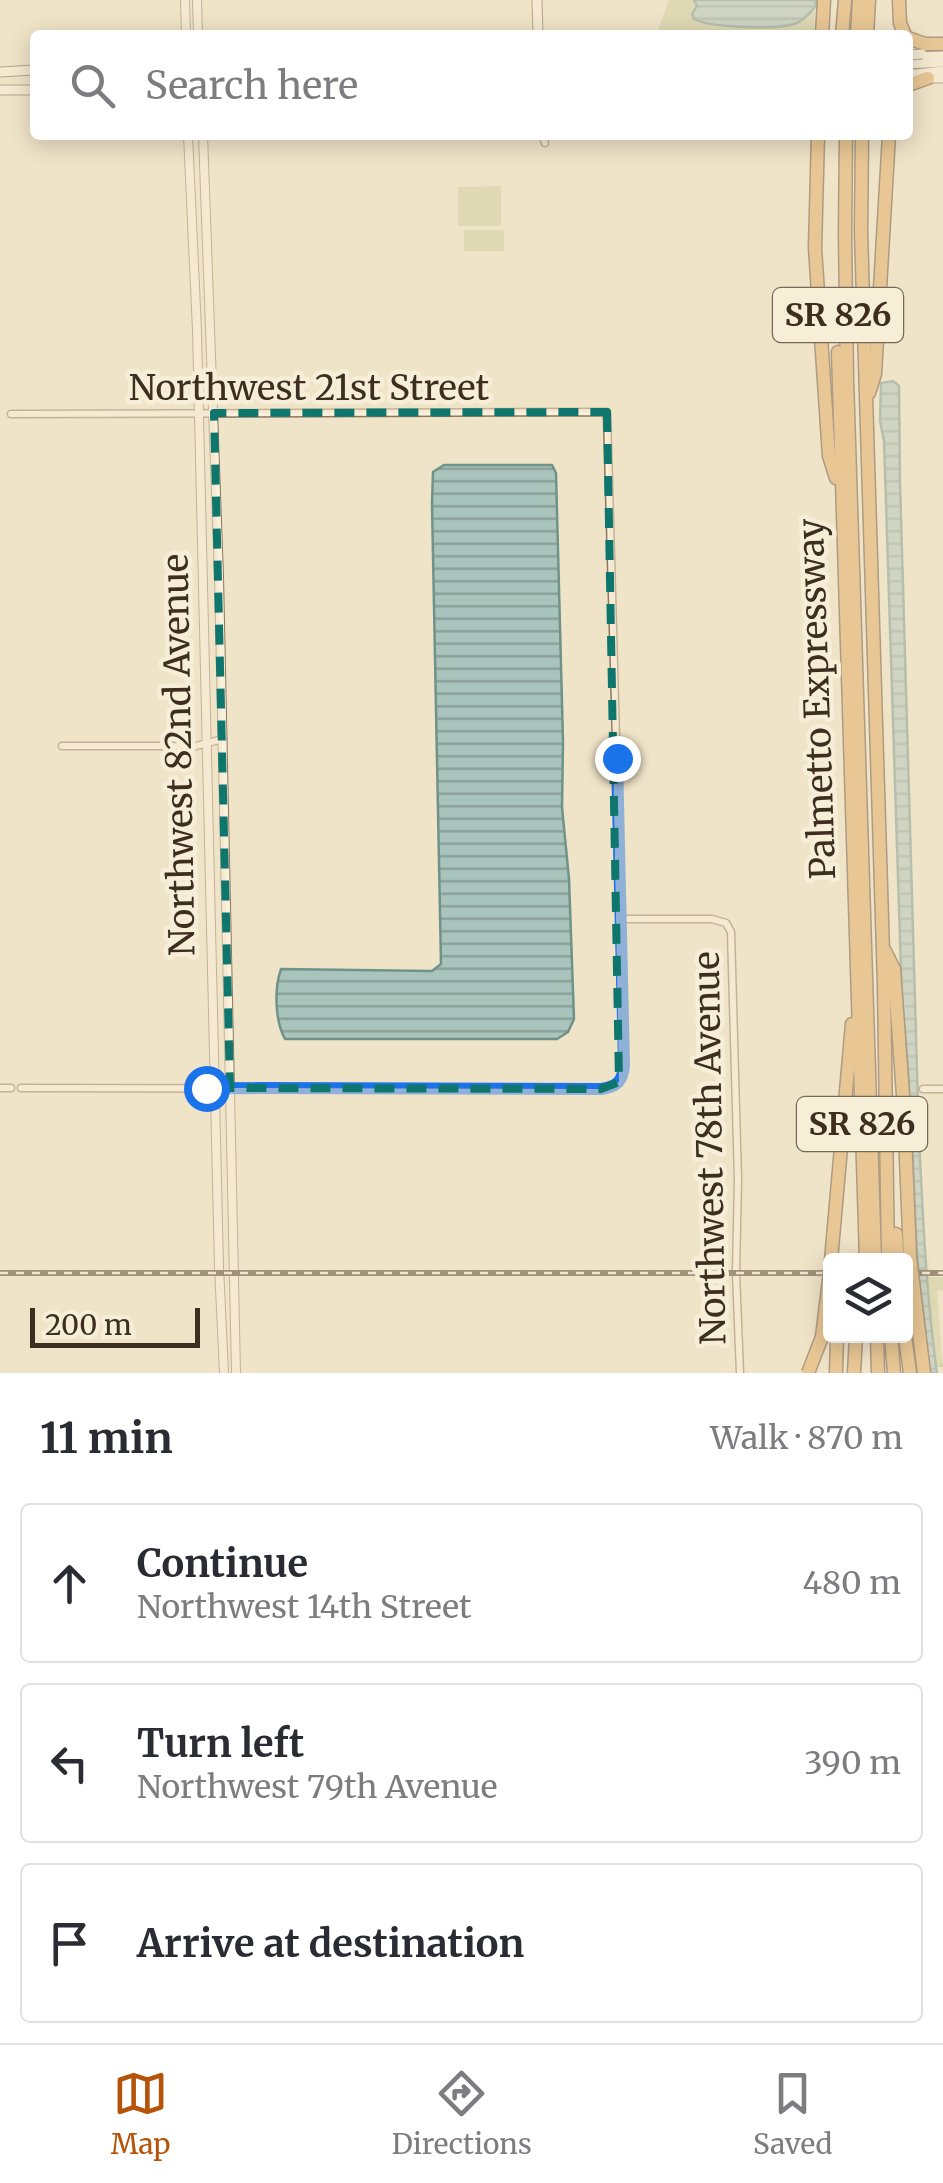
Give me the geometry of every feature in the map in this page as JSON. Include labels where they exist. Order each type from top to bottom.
[{"type":"highway","points":[[822,30],[824,0]]},
{"type":"highway","points":[[842,30],[845,0]]},
{"type":"highway","points":[[854,30],[856,0]]},
{"type":"highway","points":[[867,30],[869,0]]},
{"type":"highway","points":[[892,30],[895,0]]},
{"type":"highway","points":[[895,0],[903,30]]},
{"type":"highway","points":[[913,40],[943,44]]},
{"type":"highway","points":[[913,79],[938,76]]},
{"type":"highway","points":[[818,140],[815,211],[829,456],[841,494]]},
{"type":"highway","points":[[846,140],[879,1253]]},
{"type":"highway","name":"Palmetto Expressway","points":[[846,140],[837,226],[841,494],[857,1005],[879,1253]]},
{"type":"highway","name":"Palmetto Expressway","points":[[862,140],[861,232],[888,1203],[880,1253]]},
{"type":"highway","points":[[866,400],[876,374],[889,140]]},
{"type":"highway","points":[[880,1253],[904,1109],[894,969],[882,944]]},
{"type":"highway","points":[[836,1253],[850,1033],[857,1005]]},
{"type":"highway","points":[[808,1373],[823,1331]]},
{"type":"highway","points":[[836,1373],[837,1343]]},
{"type":"highway","points":[[854,1373],[856,1343]]},
{"type":"highway","points":[[868,1343],[870,1373]]},
{"type":"highway","points":[[882,1373],[884,1343]]},
{"type":"highway","points":[[886,1343],[894,1373]]},
{"type":"highway","points":[[906,1343],[910,1373]]},
{"type":"highway","points":[[912,1343],[924,1373]]},
{"type":"main road","points":[[537,0],[538,30]]},
{"type":"main road","points":[[914,57],[943,57]]},
{"type":"main road","points":[[0,72],[30,70]]},
{"type":"main road","points":[[17,71],[3,79],[0,88],[30,90]]},
{"type":"street","points":[[185,0],[186,30]]},
{"type":"street","points":[[197,0],[198,30]]},
{"type":"street","name":"Northwest 82nd Avenue","points":[[188,140],[224,1373]]},
{"type":"street","name":"Northwest 82nd Avenue","points":[[203,140],[223,739],[236,1373]]},
{"type":"street","points":[[193,242],[207,242]]},
{"type":"street","name":"Northwest 21st Street","points":[[11,414],[607,412],[621,918]]},
{"type":"street","points":[[62,746],[196,746],[223,739]]},
{"type":"street","points":[[21,1088],[613,1087],[620,1082],[624,1065],[621,918]]},
{"type":"street","name":"Northwest 78th Avenue","points":[[621,918],[712,918],[726,923],[731,932],[740,1373]]},
{"type":"street","points":[[0,1088],[11,1088]]},
{"type":"street","points":[[923,1090],[943,1089]]},
{"type":"highlighted area","points":[[607,412],[619,1082],[601,1089],[230,1088],[214,413]]},
{"type":"green space","points":[[669,0],[694,0],[694,19],[746,27],[797,23],[815,7],[814,30],[658,30]]},
{"type":"green space","points":[[501,186],[501,226],[458,226],[458,187]]},
{"type":"green space","points":[[464,230],[504,230],[504,251],[464,251]]},
{"type":"green space","points":[[926,1277],[943,1277],[943,1290],[937,1291],[943,1367],[936,1367]]},
{"type":"water","points":[[694,0],[816,0],[815,7],[797,23],[761,27],[694,19]]},
{"type":"water","points":[[893,381],[899,386],[919,1139],[937,1373],[927,1373],[922,1326],[902,1001],[884,441],[880,421],[881,383]]},
{"type":"water","points":[[444,465],[552,465],[556,473],[562,807],[574,1019],[568,1032],[557,1039],[285,1039],[277,1005],[281,969],[432,971],[441,964],[432,504],[433,472]]},
{"type":"railway","points":[[0,1273],[823,1273]]},
{"type":"railway","points":[[913,1273],[943,1273]]},
{"type":"route","points":[[206,1088],[601,1089],[620,1082],[624,1065],[617,758]]}]
